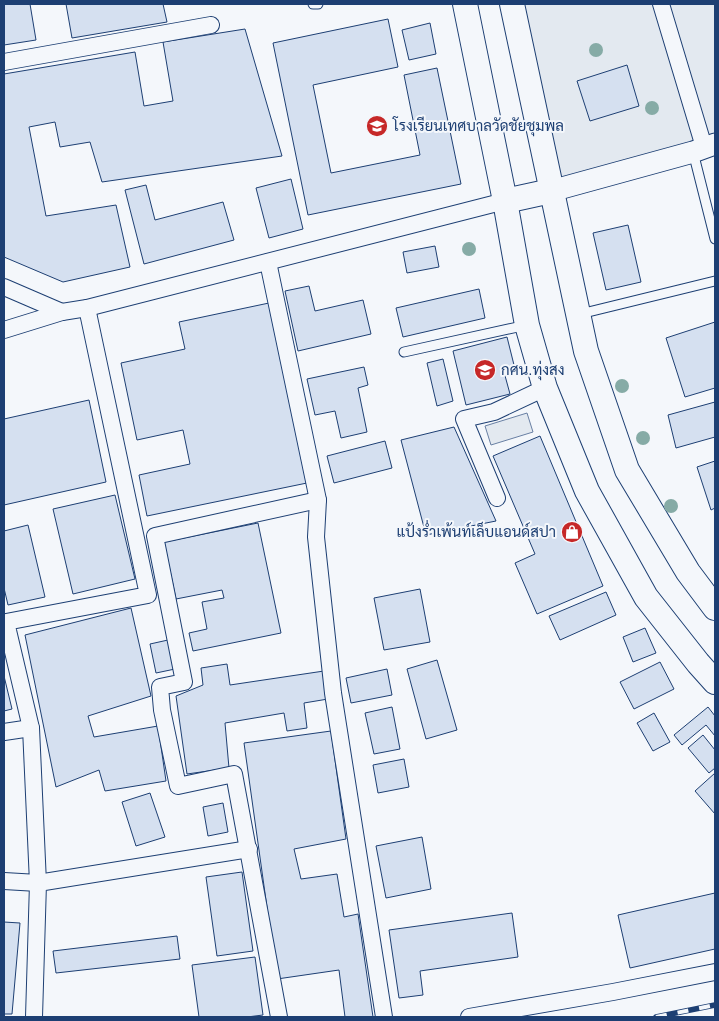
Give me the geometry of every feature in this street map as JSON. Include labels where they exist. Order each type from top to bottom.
[{"type":"main road","points":[[465,4],[505,201],[527,325],[545,388],[587,491],[646,597],[715,682]]},
{"type":"main road","points":[[512,4],[586,351],[627,470],[688,572],[715,608]]},
{"type":"main road","points":[[505,201],[552,190]]},
{"type":"street","points":[[552,190],[704,148],[661,4]]},
{"type":"street","points":[[4,62],[211,25]]},
{"type":"street","points":[[4,330],[62,312],[87,308],[505,201]]},
{"type":"street","points":[[268,262],[318,500],[316,537],[333,693],[384,1017]]},
{"type":"street","points":[[4,287],[62,312]]},
{"type":"street","points":[[34,1017],[38,883],[31,728],[6,622],[148,595],[87,308]]},
{"type":"street","points":[[497,498],[464,419],[494,412],[545,388]]},
{"type":"street","points":[[279,1017],[234,774],[178,786],[162,710],[160,688],[184,682],[155,536],[318,500]]},
{"type":"street","points":[[4,732],[31,728]]},
{"type":"street","points":[[4,882],[38,883],[249,849]]},
{"type":"street","points":[[469,1017],[604,994],[715,972]]},
{"type":"lane","points":[[313,4],[318,4]]},
{"type":"lane","points":[[704,148],[715,239]]},
{"type":"lane","points":[[578,315],[715,281]]},
{"type":"lane","points":[[404,352],[527,325]]},
{"type":"shaded area","points":[[512,4],[715,4],[715,144],[551,191]]},
{"type":"shaded area","points":[[527,413],[533,432],[491,445],[485,426]]},
{"type":"building","points":[[4,4],[30,4],[36,40],[4,45]]},
{"type":"building","points":[[66,4],[163,4],[167,22],[72,38]]},
{"type":"building","points":[[388,19],[398,67],[313,85],[331,173],[420,155],[404,75],[437,68],[461,184],[308,215],[273,43]]},
{"type":"building","points":[[430,23],[436,54],[409,60],[402,30]]},
{"type":"building","points":[[245,29],[282,156],[102,182],[90,142],[60,147],[55,122],[29,127],[46,216],[116,205],[130,267],[63,282],[4,257],[4,74],[135,52],[144,106],[173,101],[163,42]]},
{"type":"building","points":[[627,65],[639,106],[590,121],[577,81]]},
{"type":"building","points":[[291,179],[303,229],[269,238],[256,188]]},
{"type":"building","points":[[146,185],[155,220],[223,202],[234,240],[144,264],[125,190]]},
{"type":"building","points":[[628,225],[641,282],[606,290],[593,233]]},
{"type":"building","points":[[435,246],[439,267],[407,273],[403,252]]},
{"type":"building","points":[[309,286],[315,311],[363,300],[371,334],[298,351],[285,291]]},
{"type":"building","points":[[479,289],[485,318],[403,337],[396,308]]},
{"type":"building","points":[[269,303],[307,483],[147,516],[139,475],[190,464],[183,430],[137,440],[121,363],[185,349],[179,322]]},
{"type":"building","points":[[715,322],[715,388],[685,397],[666,338]]},
{"type":"building","points":[[507,337],[515,369],[504,372],[510,394],[466,405],[453,351]]},
{"type":"building","points":[[443,359],[453,401],[437,406],[427,363]]},
{"type":"building","points":[[364,367],[368,385],[358,388],[367,432],[341,438],[335,411],[315,415],[307,379]]},
{"type":"building","points":[[89,400],[106,482],[4,505],[4,419]]},
{"type":"building","points":[[715,402],[715,437],[676,448],[668,415]]},
{"type":"building","points":[[454,427],[496,521],[426,535],[401,440]]},
{"type":"building","points":[[540,436],[603,586],[537,614],[515,563],[535,554],[493,456]]},
{"type":"building","points":[[385,441],[392,468],[334,483],[327,456]]},
{"type":"building","points":[[715,461],[715,508],[711,510],[697,467]]},
{"type":"building","points":[[115,495],[135,579],[73,594],[53,509]]},
{"type":"building","points":[[258,523],[281,633],[193,651],[189,633],[207,629],[202,602],[224,598],[222,590],[176,599],[164,542]]},
{"type":"building","points":[[28,525],[45,597],[8,605],[4,588],[4,531]]},
{"type":"building","points":[[420,589],[430,642],[384,650],[374,598]]},
{"type":"building","points":[[606,592],[616,615],[560,640],[549,616]]},
{"type":"building","points":[[131,608],[151,696],[88,716],[94,737],[158,726],[166,781],[105,791],[99,770],[56,787],[25,635]]},
{"type":"building","points":[[645,628],[656,653],[633,662],[623,637]]},
{"type":"building","points":[[168,640],[175,669],[156,673],[150,644]]},
{"type":"building","points":[[437,660],[457,730],[426,739],[407,669]]},
{"type":"building","points":[[660,662],[674,689],[634,709],[620,682]]},
{"type":"building","points":[[227,664],[230,685],[324,671],[328,699],[304,703],[307,728],[287,731],[284,713],[225,723],[229,768],[187,774],[176,696],[203,685],[201,668]]},
{"type":"building","points":[[387,669],[392,695],[351,703],[346,678]]},
{"type":"building","points":[[4,676],[12,709],[4,711]]},
{"type":"building","points":[[392,707],[400,749],[374,754],[365,713]]},
{"type":"building","points":[[708,707],[715,716],[715,736],[706,725],[682,745],[674,735]]},
{"type":"building","points":[[654,713],[670,742],[653,751],[637,723]]},
{"type":"building","points":[[331,731],[346,839],[294,849],[301,879],[337,874],[344,917],[358,914],[373,1017],[345,1017],[339,970],[277,979],[244,743]]},
{"type":"building","points":[[703,735],[715,750],[715,768],[709,773],[688,748]]},
{"type":"building","points":[[404,759],[409,787],[378,793],[373,765]]},
{"type":"building","points":[[715,773],[715,814],[695,791]]},
{"type":"building","points":[[150,793],[165,837],[136,846],[122,802]]},
{"type":"building","points":[[223,803],[228,832],[208,836],[203,807]]},
{"type":"building","points":[[422,837],[431,889],[386,898],[376,846]]},
{"type":"building","points":[[242,872],[253,951],[217,956],[206,877]]},
{"type":"building","points":[[715,893],[715,949],[630,968],[618,915]]},
{"type":"building","points":[[512,913],[518,957],[420,971],[423,995],[399,998],[389,930]]},
{"type":"building","points":[[4,922],[20,923],[12,1014],[4,1014]]},
{"type":"building","points":[[177,936],[180,959],[56,973],[53,951]]},
{"type":"building","points":[[255,957],[263,1015],[199,1017],[192,965]]},
{"type":"railway","points":[[656,1017],[715,1005]]},
{"type":"place","name":"โรงเรียนเทศบาลวัดชัยชุมพล","points":[[377,126]]},
{"type":"place","name":"กศน.ทุ่งสง","points":[[485,370]]},
{"type":"place","name":"แป้งร่ำเพ้นท์เล็บแอนด์สปา","points":[[572,532]]}]
